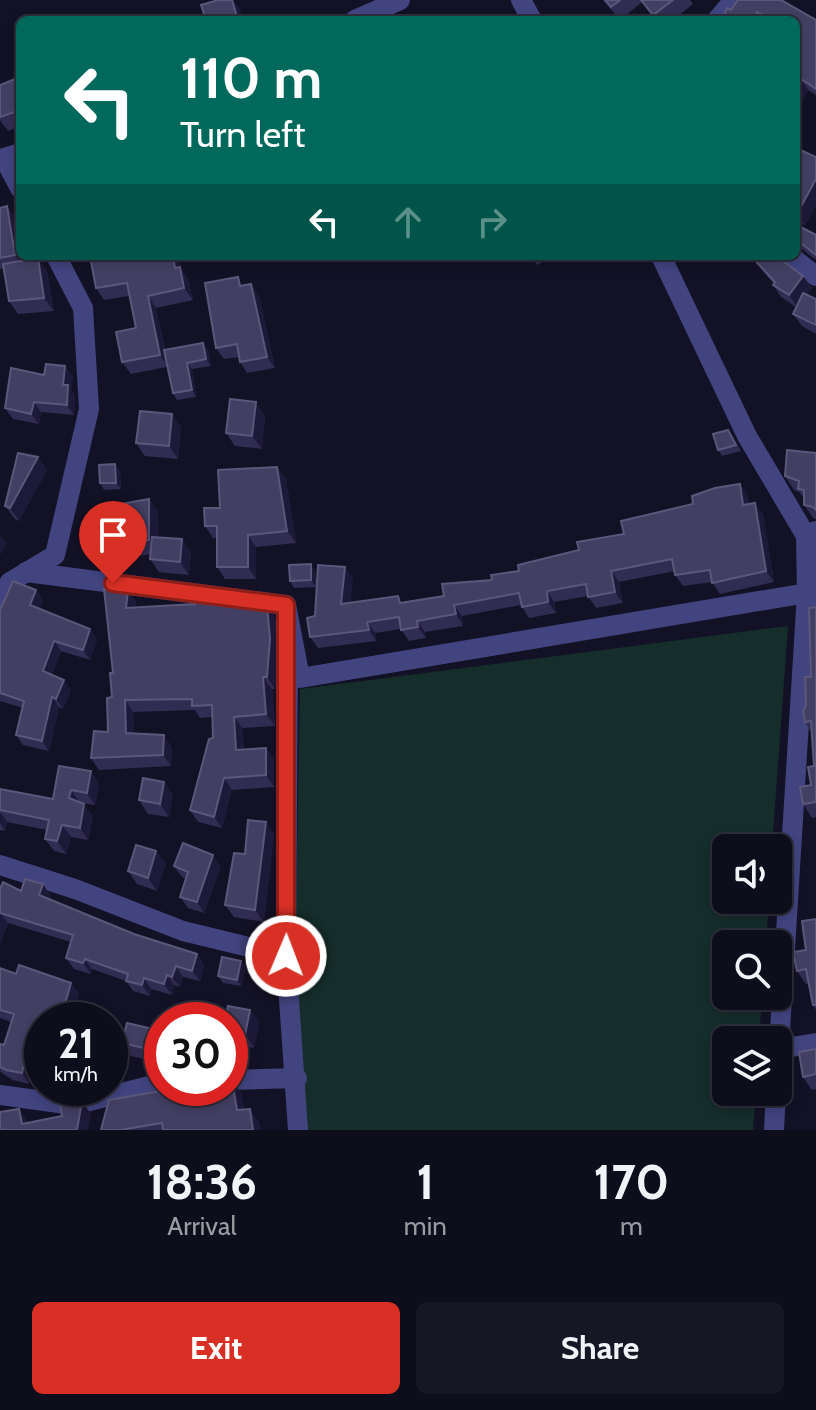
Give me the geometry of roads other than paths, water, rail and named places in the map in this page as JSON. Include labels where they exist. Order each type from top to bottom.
[{"type":"street","points":[[364,16],[400,0]]},
{"type":"street","points":[[720,16],[734,0]]},
{"type":"street","points":[[16,154],[4,158],[16,180]]},
{"type":"street","points":[[0,597],[10,582],[55,555],[89,409],[83,308],[58,260]]},
{"type":"street","points":[[663,260],[747,436],[811,533],[780,1026]]},
{"type":"street","points":[[795,260],[816,276]]},
{"type":"street","points":[[26,572],[286,605],[300,678],[807,593]]},
{"type":"street","points":[[289,618],[286,956],[297,1078],[298,1130]]},
{"type":"street","points":[[0,865],[75,889],[183,931],[286,956]]},
{"type":"street","points":[[792,1047],[816,1043]]},
{"type":"street","points":[[248,1079],[297,1078]]},
{"type":"street","points":[[0,1095],[73,1105],[144,1087]]},
{"type":"street","points":[[774,1130],[775,1106]]}]
